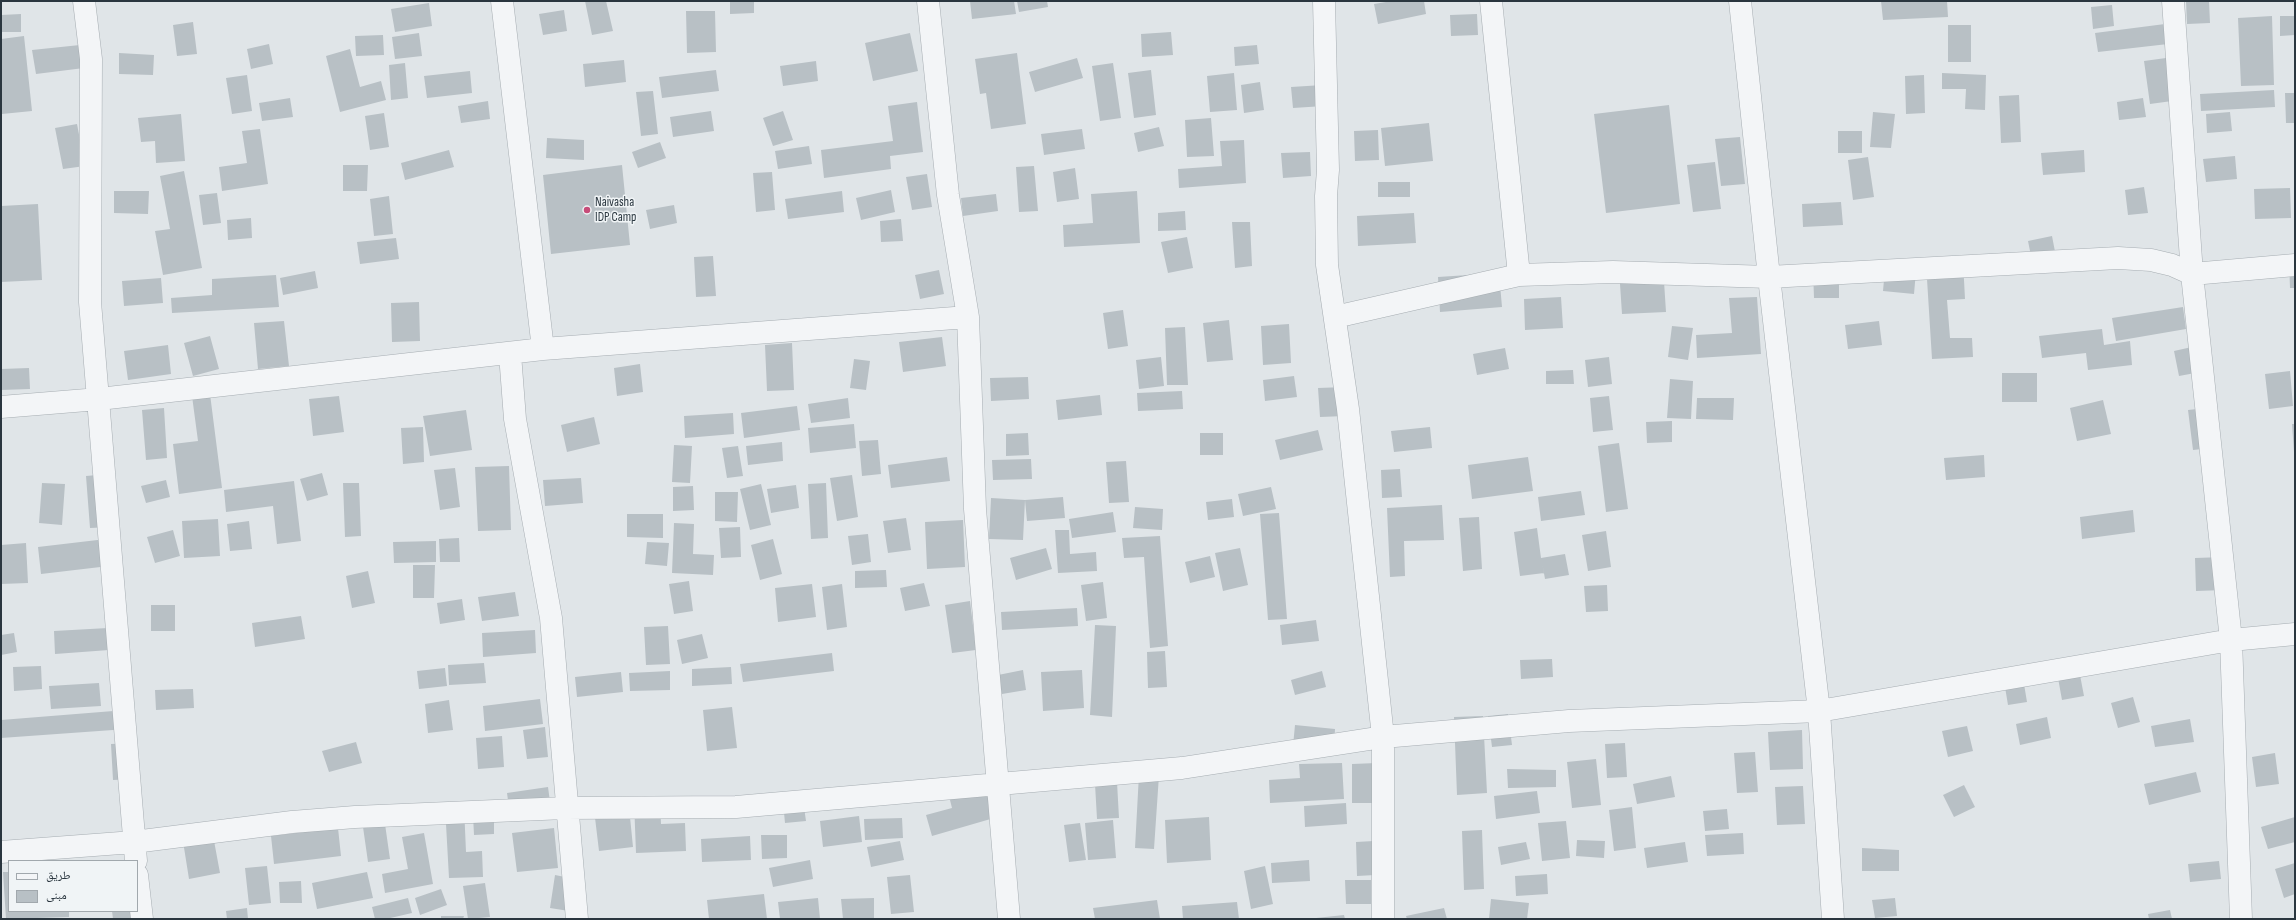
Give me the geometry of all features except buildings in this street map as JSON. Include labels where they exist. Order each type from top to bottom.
[{"type":"street","points":[[84,1],[91,59],[90,302],[135,852]]},
{"type":"street","points":[[502,1],[543,349]]},
{"type":"street","points":[[928,1],[948,195],[968,317],[975,509],[1009,919]]},
{"type":"street","points":[[1324,1],[1328,170],[1327,265],[1348,409],[1383,737],[1383,919]]},
{"type":"street","points":[[1490,1],[1519,275]]},
{"type":"street","points":[[1740,1],[1769,277],[1819,711],[1833,919]]},
{"type":"street","points":[[2173,1],[2192,274],[2231,640],[2241,919]]},
{"type":"street","points":[[1335,317],[1519,275],[1613,272],[1769,277],[2118,258],[2151,260],[2172,265],[2192,274],[2295,264]]},
{"type":"street","points":[[1,407],[99,399],[510,354],[543,349],[968,317]]},
{"type":"street","points":[[510,354],[515,419],[551,618],[565,808],[576,919]]},
{"type":"street","points":[[1,852],[135,852],[292,822],[362,816],[565,808],[736,807],[1182,768],[1383,737],[1569,721],[1819,711],[2231,640],[2295,634]]},
{"type":"street","points":[[138,884],[142,919]]},
{"type":"place","name":"Naivasha IDP Camp","points":[[587,210]]}]
